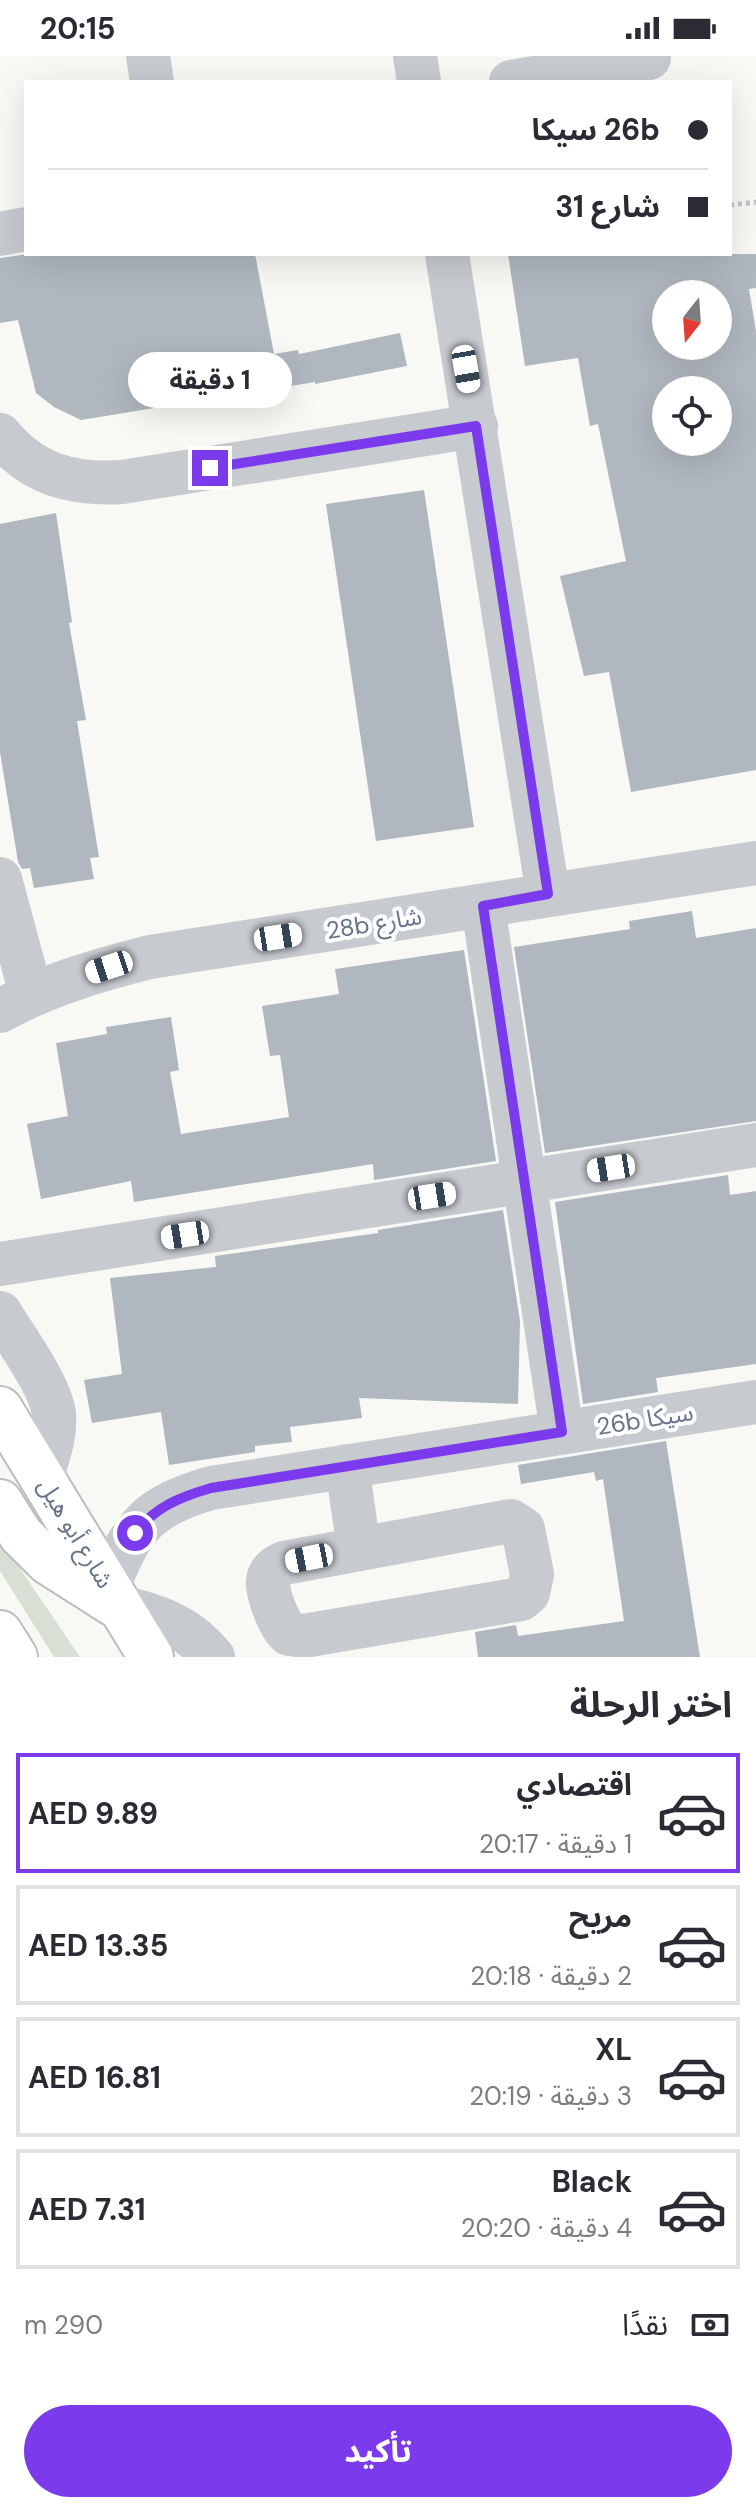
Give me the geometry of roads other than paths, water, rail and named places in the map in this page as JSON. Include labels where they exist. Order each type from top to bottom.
[{"type":"main road","name":"شارع أبو هيل","points":[[0,1409],[151,1657]]},
{"type":"main road","points":[[0,1502],[21,1535],[48,1562],[114,1597]]},
{"type":"main road","points":[[0,1633],[15,1657]]},
{"type":"street","points":[[148,56],[152,80]]},
{"type":"street","points":[[415,56],[419,80]]},
{"type":"street","points":[[522,80],[653,57]]},
{"type":"street","points":[[0,234],[24,229]]},
{"type":"street","points":[[447,256],[548,894]]},
{"type":"street","points":[[0,435],[11,448],[35,466],[62,478],[92,484],[122,482],[476,426]]},
{"type":"street","name":"28b شارع","points":[[15,1003],[109,967],[150,957],[756,863]]},
{"type":"street","points":[[0,879],[15,1003]]},
{"type":"street","points":[[483,906],[562,1432]]},
{"type":"street","points":[[0,1264],[756,1145]]},
{"type":"street","points":[[0,1313],[49,1394],[54,1412],[54,1432],[42,1476]]},
{"type":"street","name":"26b سيكا","points":[[114,1597],[123,1547],[146,1518],[176,1498],[211,1488],[756,1402]]},
{"type":"street","points":[[347,1466],[359,1549]]},
{"type":"street","points":[[511,1521],[523,1529],[532,1584],[521,1599],[511,1602],[296,1637],[283,1629],[268,1582],[276,1567],[359,1549],[511,1521]]},
{"type":"street","points":[[114,1597],[176,1624],[199,1640],[213,1657]]}]
